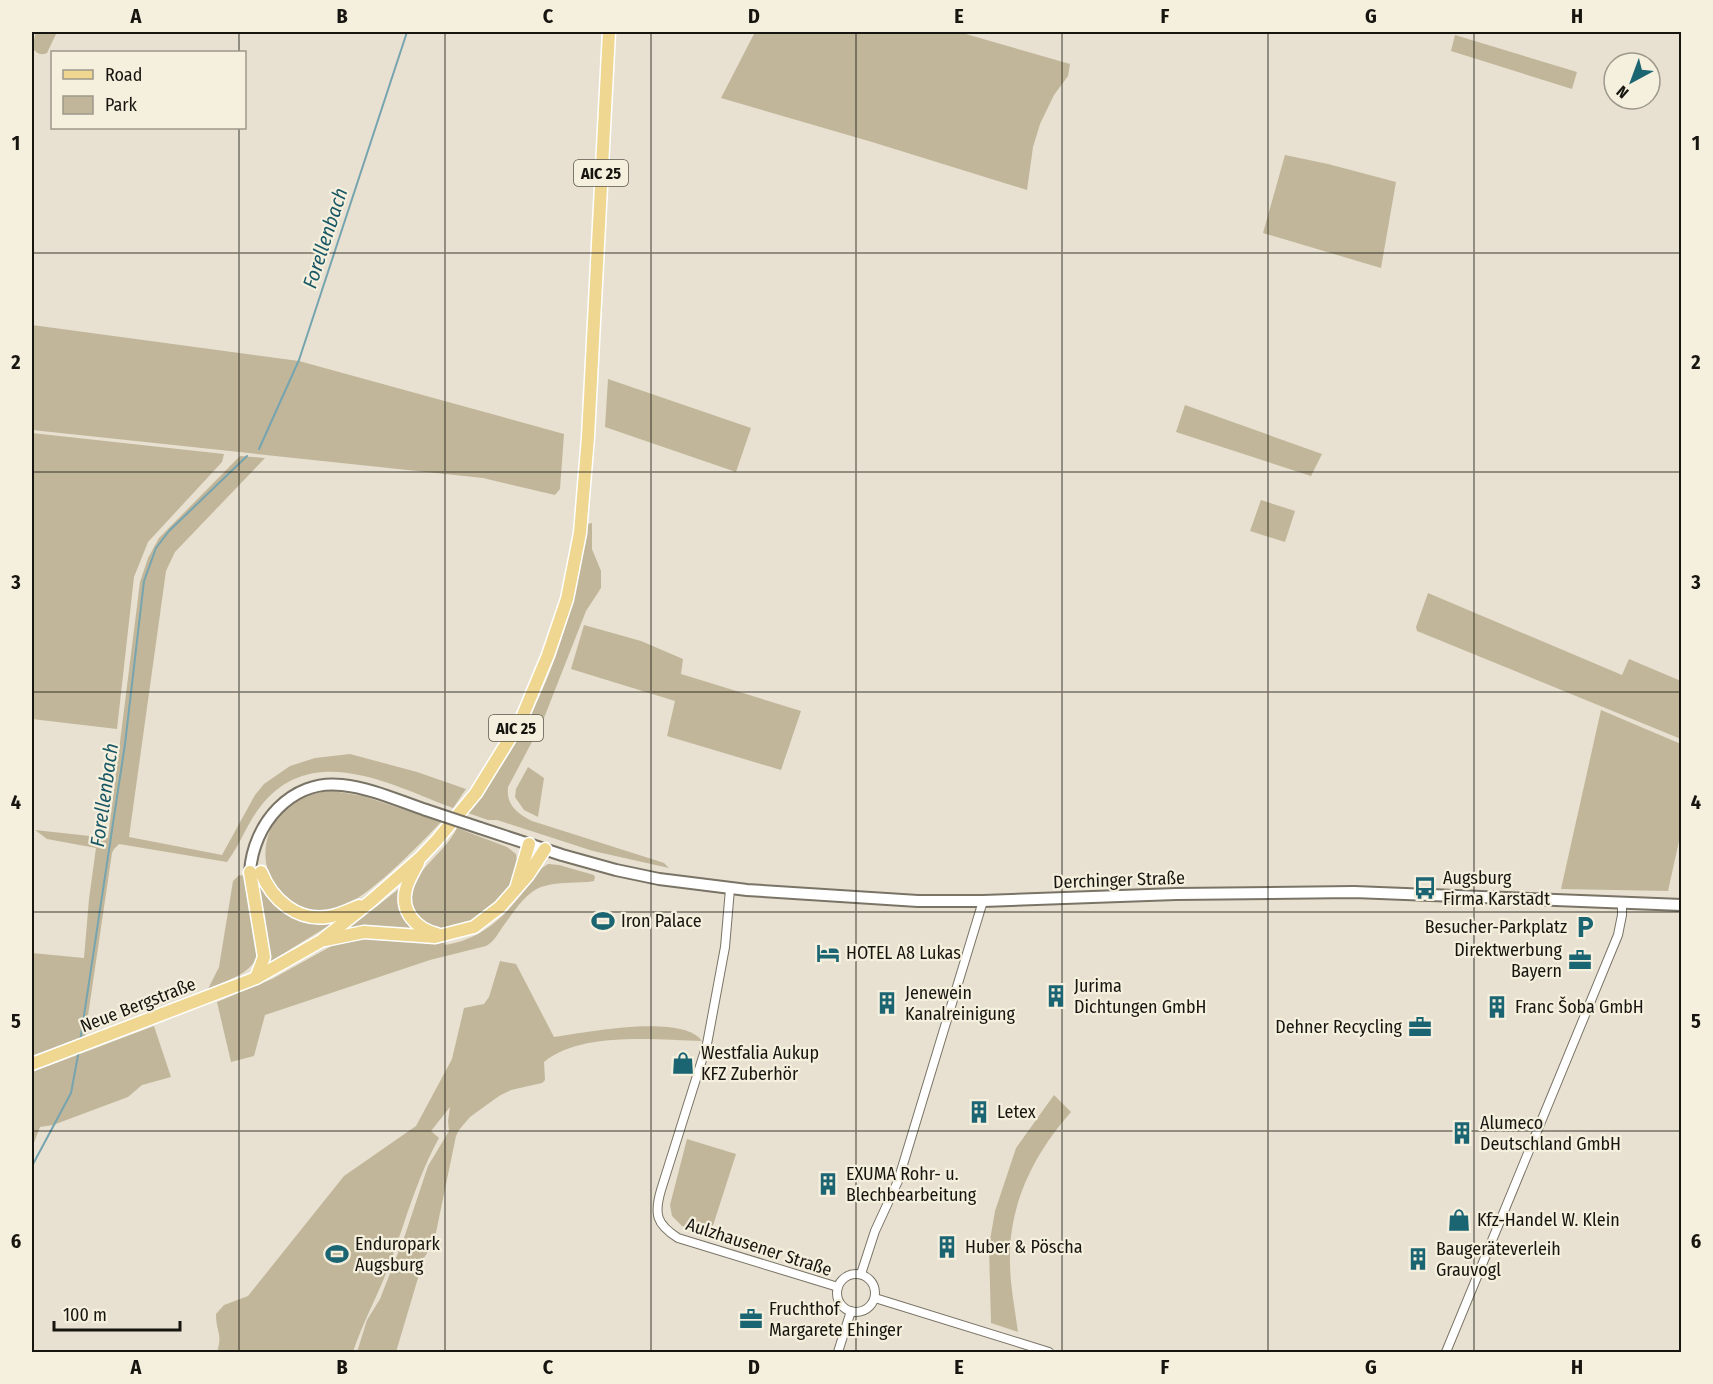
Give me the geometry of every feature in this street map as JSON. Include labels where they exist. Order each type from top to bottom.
[{"type":"main road","name":"AIC 25","points":[[256,978],[321,941],[420,858],[476,793],[520,720],[548,656],[567,599],[580,533],[588,437],[609,32]]},
{"type":"main road","name":"Derchinger Straße","points":[[256,872],[259,837],[272,814],[286,800],[308,789],[343,785],[365,789],[562,855],[644,876],[730,889],[918,901],[1354,892],[1682,905]]},
{"type":"main road","points":[[516,890],[529,844]]},
{"type":"main road","points":[[321,941],[364,932],[425,938],[474,927],[488,918],[516,890],[535,866],[544,849]]},
{"type":"main road","points":[[420,858],[405,890],[408,914],[419,927],[444,935]]},
{"type":"main road","points":[[256,872],[274,895],[288,908],[305,916],[314,918],[335,916],[371,901]]},
{"type":"main road","points":[[256,872],[264,957],[256,978]]},
{"type":"main road","name":"Neue Bergstraße","points":[[32,1064],[256,978]]},
{"type":"street","name":"Aulzhausener Straße","points":[[730,889],[725,947],[706,1044],[661,1190],[657,1214],[664,1228],[678,1238],[838,1287]]},
{"type":"street","points":[[861,1274],[875,1231],[901,1174],[983,901]]},
{"type":"street","points":[[1446,1353],[1618,935],[1622,904]]},
{"type":"street","points":[[861,1274],[873,1283],[875,1298],[872,1304],[863,1311],[851,1311],[841,1304],[837,1293],[838,1287],[845,1278],[861,1274]]},
{"type":"street","points":[[875,1298],[1049,1353]]},
{"type":"street","points":[[838,1353],[851,1311]]},
{"type":"green space","points":[[36,32],[57,32],[47,53],[39,54],[32,48]]},
{"type":"green space","points":[[755,32],[959,32],[1070,64],[1068,76],[1054,95],[1040,124],[1033,147],[1027,190],[721,98]]},
{"type":"green space","points":[[1455,35],[1577,72],[1572,89],[1451,51]]},
{"type":"green space","points":[[1285,155],[1396,182],[1381,268],[1263,233]]},
{"type":"green space","points":[[32,325],[299,361],[564,434],[560,489],[555,495],[483,478],[32,430]]},
{"type":"green space","points":[[608,379],[751,428],[736,472],[605,427]]},
{"type":"green space","points":[[1185,405],[1322,454],[1311,476],[1176,432]]},
{"type":"green space","points":[[32,433],[224,454],[222,462],[148,542],[134,577],[117,729],[32,719]]},
{"type":"green space","points":[[240,456],[265,458],[175,552],[166,571],[129,837],[222,855],[255,795],[264,784],[290,766],[315,758],[350,754],[417,772],[466,789],[453,808],[378,780],[353,774],[328,772],[303,776],[281,787],[260,807],[227,862],[119,844],[112,853],[85,1036],[32,1056],[32,953],[84,958],[96,848],[47,839],[35,830],[108,838],[140,582],[148,558],[159,538]]},
{"type":"green space","points":[[1261,500],[1295,511],[1285,542],[1250,531]]},
{"type":"green space","points":[[592,523],[592,549],[601,571],[601,588],[586,611],[542,723],[508,787],[509,799],[517,811],[532,821],[664,863],[669,868],[593,851],[468,813],[507,757],[540,696],[570,612],[587,524]]},
{"type":"green space","points":[[1428,593],[1622,675],[1629,659],[1681,681],[1681,739],[1417,631],[1416,627]]},
{"type":"green space","points":[[584,625],[641,641],[683,659],[681,674],[801,711],[781,770],[667,736],[675,701],[571,669]]},
{"type":"green space","points":[[1601,710],[1681,744],[1681,832],[1668,891],[1561,889]]},
{"type":"green space","points":[[528,767],[544,778],[538,817],[524,810],[515,797],[516,789]]},
{"type":"green space","points":[[333,791],[363,796],[441,822],[392,871],[362,895],[336,909],[318,911],[300,906],[287,899],[277,889],[266,864],[266,850],[268,836],[274,823],[288,806],[306,796]]},
{"type":"green space","points":[[457,828],[507,847],[516,854],[516,871],[508,888],[495,904],[478,917],[460,926],[442,929],[426,925],[413,912],[410,893],[420,874]]},
{"type":"green space","points":[[548,864],[594,875],[594,881],[552,884],[530,893],[486,946],[430,960],[265,1015],[254,1056],[231,1062],[217,1002],[272,979],[337,943],[360,937],[444,943],[445,945],[462,941],[489,927],[501,917],[542,868]]},
{"type":"green space","points":[[239,875],[245,876],[259,954],[244,972],[208,989],[219,967],[233,881]]},
{"type":"green space","points":[[257,881],[275,904],[290,916],[308,923],[333,923],[265,965]]},
{"type":"green space","points":[[400,888],[402,913],[419,933],[375,928],[347,930]]},
{"type":"green space","points":[[500,961],[516,964],[554,1037],[609,1029],[655,1026],[675,1028],[691,1033],[702,1041],[642,1039],[599,1041],[578,1046],[560,1052],[544,1062],[545,1080],[542,1083],[511,1090],[470,1117],[456,1136],[434,1242],[424,1258],[396,1352],[357,1352],[367,1320],[380,1299],[405,1235],[428,1166],[449,1131],[450,1107],[431,1131],[439,1138],[424,1170],[387,1271],[353,1352],[217,1352],[219,1337],[216,1314],[224,1305],[248,1296],[344,1176],[416,1126],[452,1059],[464,1008],[484,1004],[489,997]]},
{"type":"green space","points":[[154,1026],[171,1077],[142,1085],[128,1097],[53,1125],[40,1127],[32,1148],[32,1072]]},
{"type":"green space","points":[[1054,1095],[1071,1112],[1035,1163],[1013,1221],[1010,1271],[1018,1332],[991,1323],[989,1246],[995,1211],[1016,1148]]},
{"type":"green space","points":[[687,1139],[736,1154],[710,1235],[682,1226],[672,1216],[670,1205]]},
{"type":"waterway","name":"Forellenbach","points":[[259,449],[299,360],[407,32]]},
{"type":"waterway","name":"Forellenbach","points":[[80,1042],[125,744],[144,581],[156,548],[169,531],[247,456]]},
{"type":"waterway","name":"Forellenbach","points":[[32,1166],[71,1093],[79,1050]]},
{"type":"place","name":"Augsburg Firma Karstadt","points":[[1425,888]]},
{"type":"place","name":"Iron Palace","points":[[603,921]]},
{"type":"place","name":"Besucher-Parkplatz","points":[[1585,927]]},
{"type":"place","name":"HOTEL A8 Lukas","points":[[828,953]]},
{"type":"place","name":"Direktwerbung Bayern","points":[[1580,960]]},
{"type":"place","name":"Jurima Dichtungen GmbH","points":[[1056,996]]},
{"type":"place","name":"Jenewein Kanalreinigung","points":[[887,1003]]},
{"type":"place","name":"Franc Šoba GmbH","points":[[1497,1007]]},
{"type":"place","name":"Dehner Recycling","points":[[1420,1027]]},
{"type":"place","name":"Westfalia Aukup KFZ Zuberhör","points":[[683,1063]]},
{"type":"place","name":"Letex","points":[[979,1112]]},
{"type":"place","name":"Alumeco Deutschland GmbH","points":[[1462,1133]]},
{"type":"place","name":"EXUMA Rohr- u. Blechbearbeitung","points":[[828,1184]]},
{"type":"place","name":"Kfz-Handel W. Klein","points":[[1459,1220]]},
{"type":"place","name":"Huber & Pöscha","points":[[947,1247]]},
{"type":"place","name":"Enduropark Augsburg","points":[[337,1254]]},
{"type":"place","name":"Baugeräteverleih Grauvogl","points":[[1418,1259]]},
{"type":"place","name":"Fruchthof Margarete Ehinger","points":[[751,1319]]}]
